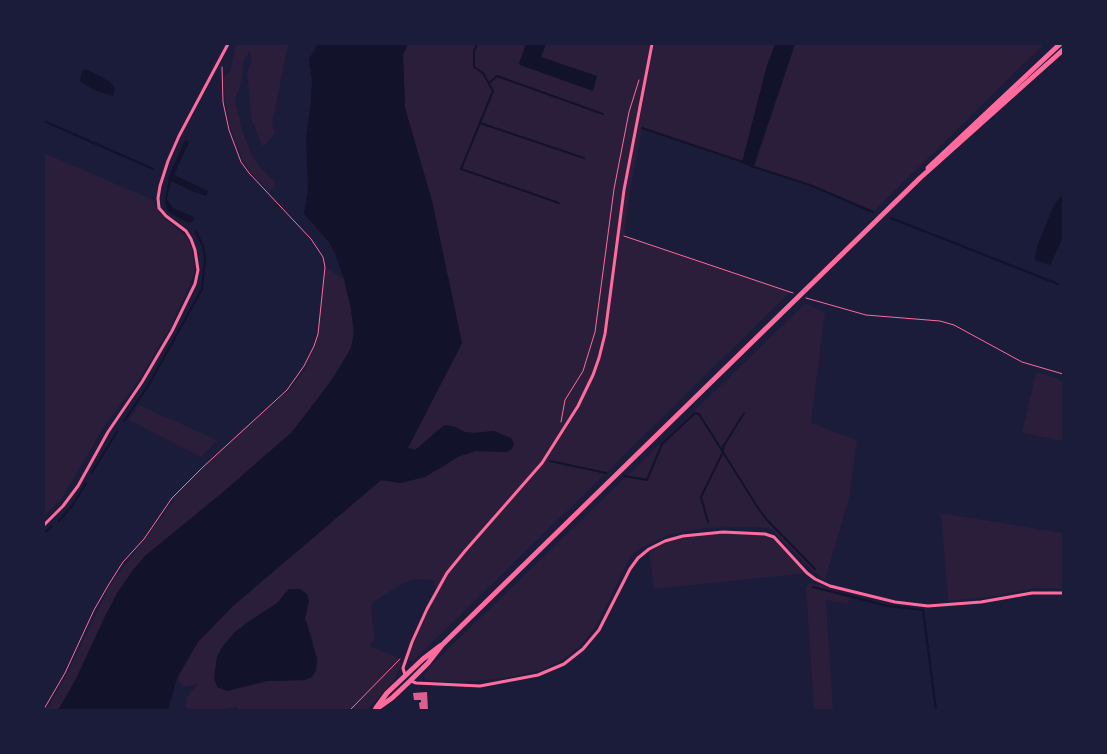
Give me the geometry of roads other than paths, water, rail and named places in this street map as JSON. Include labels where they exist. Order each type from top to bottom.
[{"type":"main road","points":[[920,178],[931,164],[1060,44]]},
{"type":"main road","points":[[375,710],[392,698],[428,663],[442,645],[920,178],[1063,50]]},
{"type":"main road","points":[[375,710],[387,693],[434,649],[442,645]]},
{"type":"street","points":[[44,524],[63,506],[78,486],[108,432],[142,382],[172,330],[195,284],[198,270],[191,239],[186,231],[163,213],[159,208],[158,198],[168,161],[179,136],[228,44]]},
{"type":"street","points":[[405,676],[402,668],[408,652],[427,609],[447,573],[542,463],[578,406],[593,375],[603,342],[624,190],[652,44]]},
{"type":"street","points":[[410,680],[416,683],[480,686],[538,675],[564,664],[583,649],[599,630],[630,569],[638,558],[649,549],[665,541],[683,536],[723,532],[765,534],[774,537],[807,573],[816,579],[830,586],[894,602],[928,606],[980,602],[1032,593],[1063,594]]},
{"type":"waterway","points":[[477,44],[474,51],[474,67],[483,73],[493,91],[461,169],[559,203]]},
{"type":"waterway","points":[[489,83],[497,76],[603,114]]},
{"type":"waterway","points":[[44,121],[153,169]]},
{"type":"waterway","points":[[480,123],[584,158]]},
{"type":"waterway","points":[[642,128],[743,162]]},
{"type":"waterway","points":[[751,166],[810,185],[873,212]]},
{"type":"waterway","points":[[891,218],[1058,284]]},
{"type":"waterway","points":[[124,421],[148,386],[202,289],[205,258],[203,246],[196,232]]},
{"type":"waterway","points":[[624,476],[647,480],[662,444],[695,413],[699,414],[758,508],[767,520],[815,569]]},
{"type":"waterway","points":[[708,522],[701,497],[723,452],[723,447],[744,413]]},
{"type":"waterway","points":[[92,472],[117,432]]},
{"type":"waterway","points":[[550,461],[606,473]]},
{"type":"waterway","points":[[59,521],[72,506],[86,483]]},
{"type":"waterway","points":[[44,533],[52,526]]},
{"type":"waterway","points":[[813,587],[888,606],[923,610],[936,710]]}]
